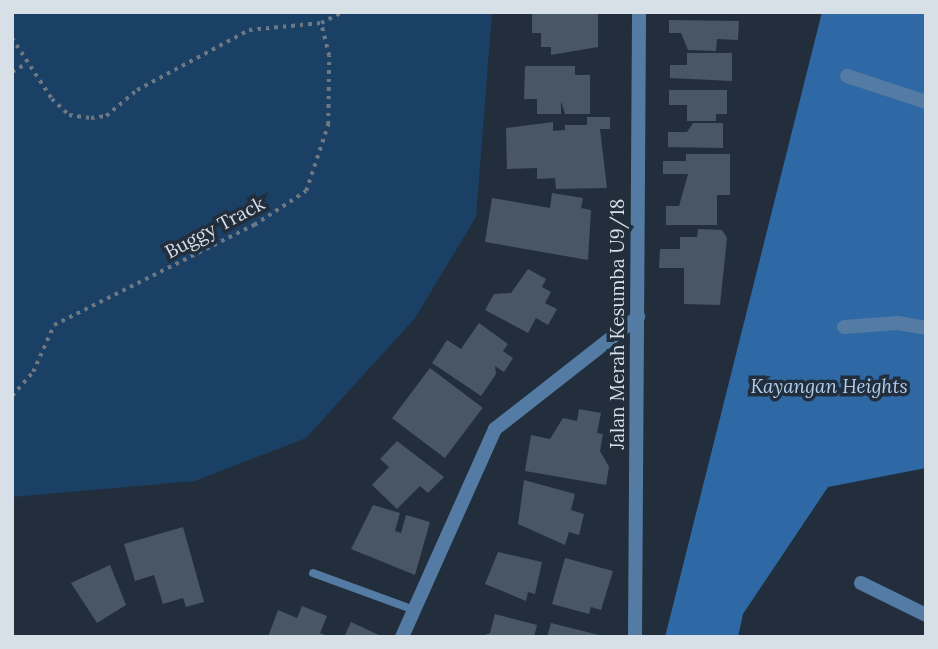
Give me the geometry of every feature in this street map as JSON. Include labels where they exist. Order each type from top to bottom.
[{"type":"street","name":"Jalan Merah Kesumba U9/18","points":[[635,637],[639,12]]},
{"type":"street","points":[[847,76],[926,102]]},
{"type":"street","points":[[402,637],[495,429],[638,317]]},
{"type":"street","points":[[844,327],[898,323],[926,328]]},
{"type":"street","points":[[861,583],[926,615]]},
{"type":"lane","points":[[313,573],[414,610]]},
{"type":"path","points":[[12,38],[27,63],[69,115],[91,118],[106,116],[137,90],[249,30],[321,23],[343,12]]},
{"type":"path","name":"Buggy Track","points":[[12,396],[33,372],[54,326],[254,225],[306,191],[328,125],[329,56],[321,23]]},
{"type":"path","points":[[12,72],[27,63]]},
{"type":"shaded area","points":[[12,12],[492,12],[476,217],[415,318],[306,438],[195,481],[12,497]]},
{"type":"green space","name":"Kayangan Heights","points":[[822,12],[926,12],[926,468],[828,487],[743,614],[738,637],[665,637]]},
{"type":"building","points":[[532,12],[598,12],[598,47],[551,55],[551,47],[541,47],[541,33],[532,33]]},
{"type":"building","points":[[669,20],[739,21],[738,40],[717,39],[716,51],[688,50],[681,33],[669,33]]},
{"type":"building","points":[[687,53],[732,53],[732,81],[670,78],[670,65],[687,65]]},
{"type":"building","points":[[525,66],[575,66],[575,75],[590,75],[590,114],[565,114],[561,101],[561,114],[537,114],[537,99],[524,99]]},
{"type":"building","points":[[669,90],[727,90],[727,114],[716,114],[716,121],[687,121],[687,105],[669,105]]},
{"type":"building","points":[[587,117],[610,117],[610,129],[600,129],[607,188],[556,189],[555,178],[537,179],[537,168],[507,169],[506,128],[553,122],[553,131],[565,130],[565,125],[587,125]]},
{"type":"building","points":[[693,123],[723,123],[723,148],[668,147],[668,132],[687,132]]},
{"type":"building","points":[[686,154],[730,154],[730,195],[717,195],[717,225],[666,225],[666,206],[679,206],[688,174],[663,174],[663,161],[686,161]]},
{"type":"building","points":[[552,193],[583,198],[581,208],[591,210],[588,260],[485,242],[492,198],[550,208]]},
{"type":"building","points":[[698,229],[722,230],[727,238],[720,305],[684,304],[684,268],[659,268],[660,249],[680,249],[680,237],[697,237]]},
{"type":"building","points":[[528,269],[546,279],[542,287],[551,292],[545,303],[557,309],[548,325],[536,318],[528,333],[485,310],[494,294],[511,293]]},
{"type":"building","points":[[479,323],[508,344],[503,351],[513,358],[504,372],[495,366],[496,374],[481,396],[432,363],[447,340],[461,349]]},
{"type":"building","points":[[430,368],[483,408],[445,458],[392,418]]},
{"type":"building","points":[[579,409],[601,413],[597,433],[603,434],[600,451],[609,467],[606,485],[525,471],[531,435],[550,439],[563,418],[577,421]]},
{"type":"building","points":[[397,441],[444,477],[428,493],[420,486],[397,509],[372,485],[389,467],[380,459]]},
{"type":"building","points":[[524,480],[575,494],[571,510],[584,514],[579,535],[569,532],[565,545],[518,524]]},
{"type":"building","points":[[373,505],[400,513],[395,531],[401,533],[406,515],[430,522],[415,575],[351,549]]},
{"type":"building","points":[[183,527],[204,602],[186,607],[183,598],[163,604],[154,575],[135,581],[124,544]]},
{"type":"building","points":[[498,552],[542,562],[535,594],[528,592],[526,601],[485,584]]},
{"type":"building","points":[[565,558],[613,571],[601,610],[591,607],[589,614],[552,604]]},
{"type":"building","points":[[110,565],[126,605],[97,623],[71,583]]},
{"type":"building","points":[[302,606],[327,616],[320,633],[330,637],[268,637],[278,610],[297,618]]},
{"type":"building","points":[[495,614],[537,625],[534,637],[480,637],[490,633]]},
{"type":"building","points":[[351,622],[383,637],[344,637]]},
{"type":"building","points":[[551,623],[603,636],[603,637],[547,637]]}]
